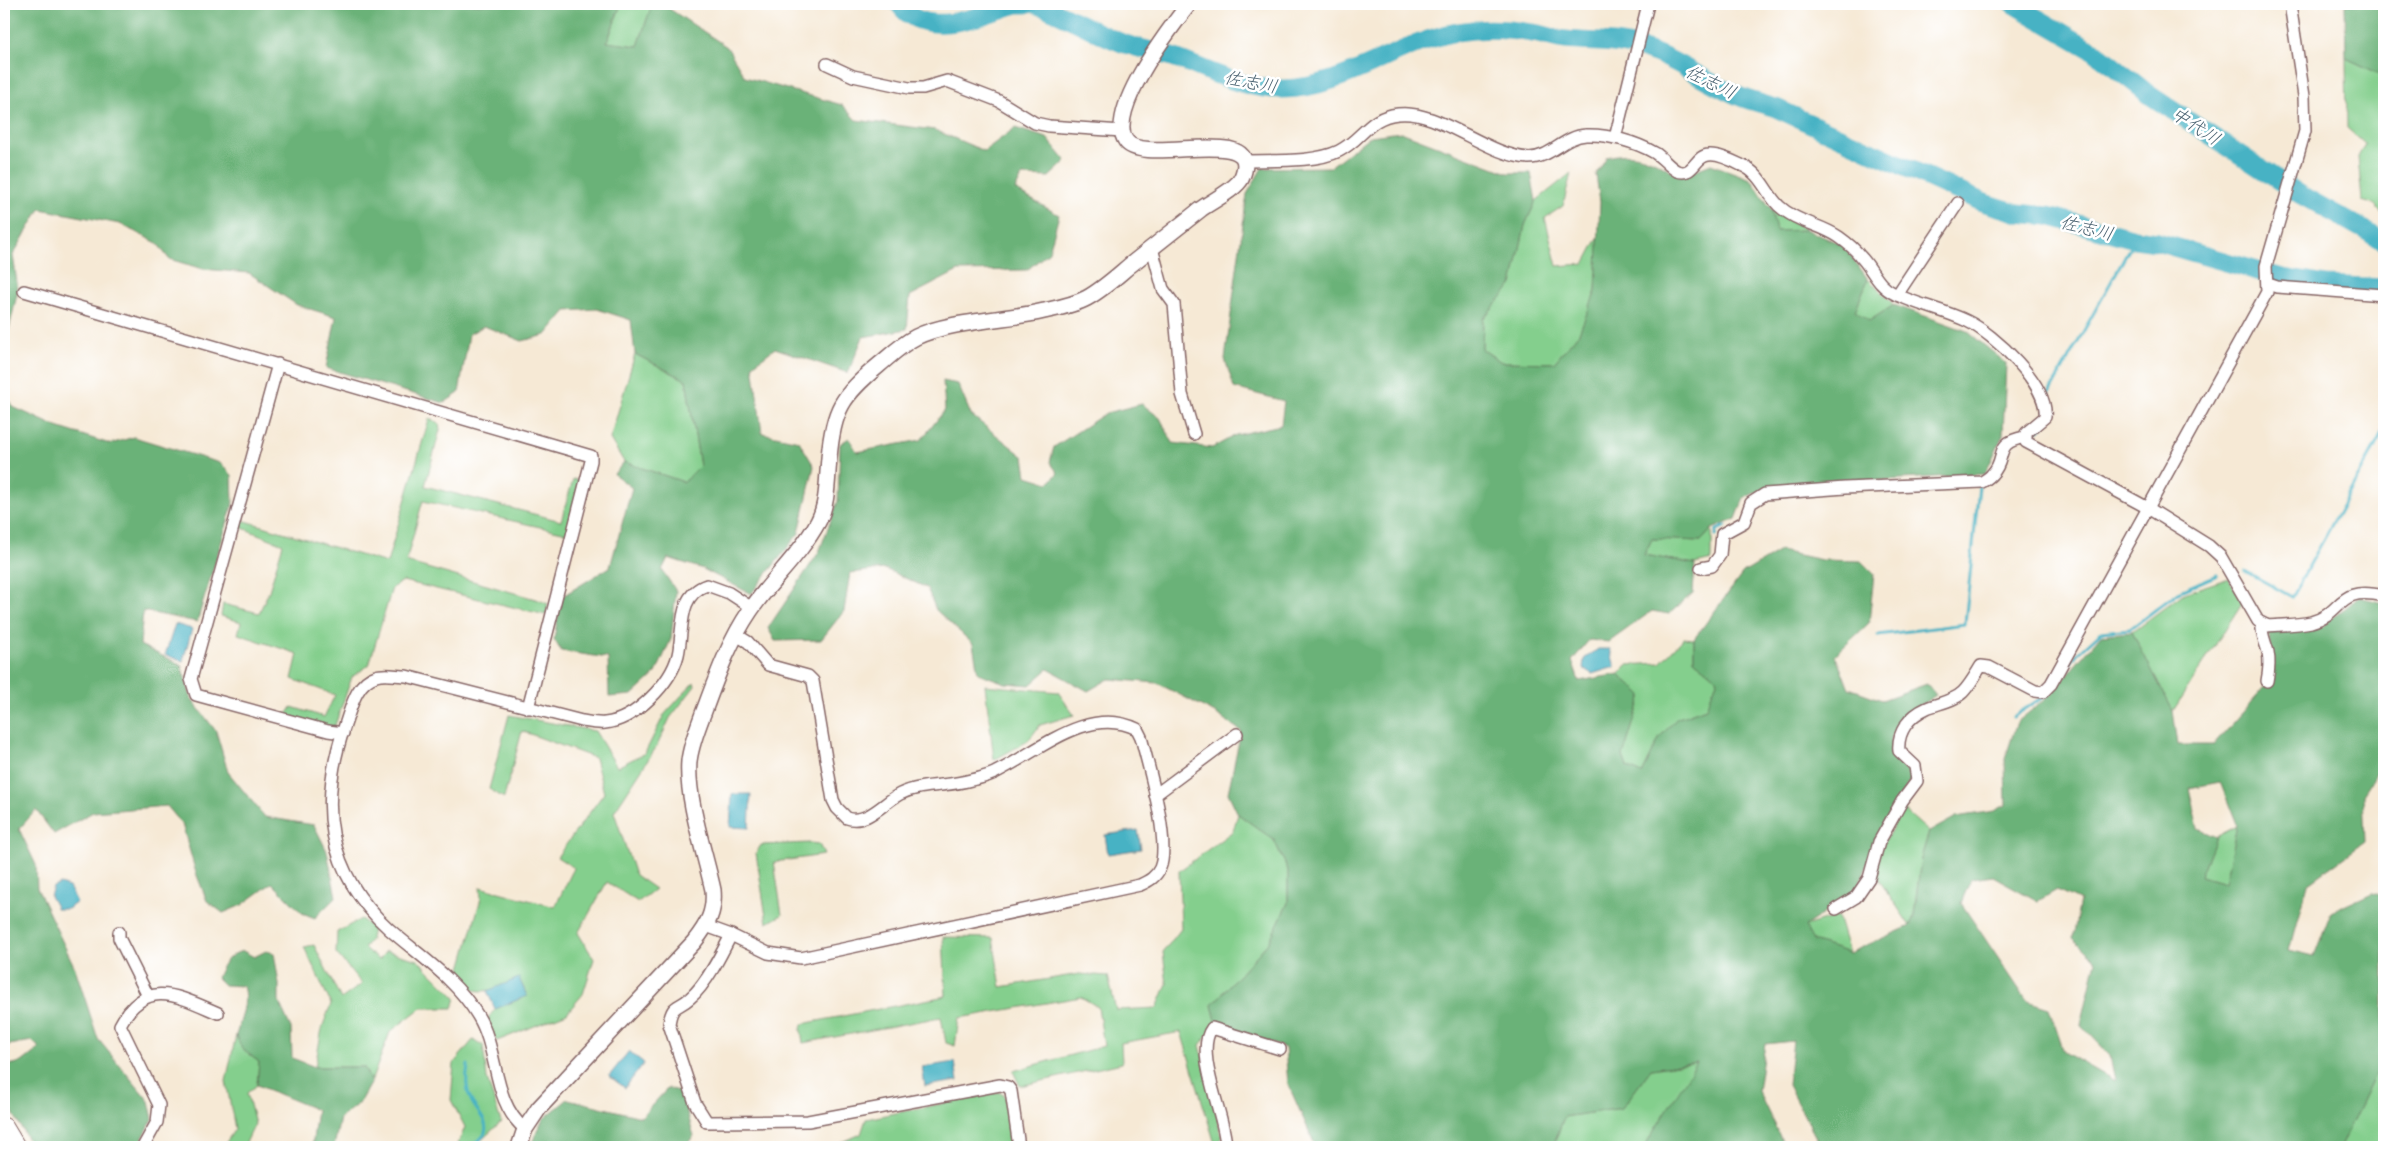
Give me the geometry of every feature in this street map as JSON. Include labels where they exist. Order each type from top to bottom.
[{"type":"main road","points":[[4,1127],[16,1147]]},
{"type":"street","points":[[519,1147],[525,1130],[539,1108],[706,926],[714,905],[713,890],[690,791],[689,762],[694,739],[724,656],[735,634],[752,608],[802,548],[819,520],[825,496],[830,439],[842,401],[854,386],[898,348],[916,337],[934,330],[1042,312],[1070,305],[1086,298],[1102,288],[1210,202],[1238,183],[1244,171],[1244,161],[1241,155],[1232,149],[1218,147],[1151,151],[1135,149],[1126,142],[1122,131],[1123,115],[1129,97],[1160,42],[1189,4]]},
{"type":"street","points":[[1616,138],[1648,4]]},
{"type":"street","points":[[1836,909],[1856,897],[1869,878],[1879,842],[1902,801],[1917,781],[1915,766],[1899,751],[1898,740],[1902,729],[1925,709],[1954,698],[1963,692],[1981,666],[1989,667],[2034,691],[2043,692],[2051,684],[2268,292],[2266,266],[2305,131],[2304,96],[2290,4]]},
{"type":"street","points":[[827,64],[853,76],[909,88],[923,88],[946,81],[999,102],[1035,123],[1049,126],[1122,131]]},
{"type":"street","points":[[1244,161],[1325,157],[1350,144],[1370,124],[1382,117],[1401,113],[1447,125],[1494,148],[1530,158],[1545,155],[1572,138],[1594,134],[1616,138],[1642,147],[1656,154],[1677,171],[1685,172],[1693,168],[1700,158],[1709,155],[1743,165],[1757,174],[1778,205],[1790,214],[1838,236],[1860,256],[1883,288],[1967,321],[1992,336],[2032,380],[2043,398],[2046,417],[2032,428],[2025,438],[2011,440],[2003,448],[1994,474],[1982,482],[1845,488],[1765,494],[1751,503],[1744,522],[1722,534],[1720,555],[1712,566],[1701,568]]},
{"type":"street","points":[[1897,295],[1958,203]]},
{"type":"street","points":[[1152,248],[1163,289],[1174,304],[1182,394],[1194,434]]},
{"type":"street","points":[[2268,284],[2277,287],[2384,295]]},
{"type":"street","points":[[24,291],[591,456],[592,461],[528,708]]},
{"type":"street","points":[[278,364],[191,679],[196,695],[328,732],[342,733]]},
{"type":"street","points":[[2025,438],[2029,445],[2148,508],[2209,546],[2221,558],[2262,625],[2311,622],[2325,616],[2344,598],[2366,592],[2384,596]]},
{"type":"street","points":[[525,1130],[514,1120],[499,1080],[488,1035],[479,1016],[447,977],[388,928],[360,898],[341,865],[334,844],[330,820],[331,782],[342,733],[354,699],[364,684],[376,676],[406,676],[582,721],[606,723],[628,716],[646,703],[668,676],[678,656],[682,616],[688,599],[694,591],[707,585],[718,588],[752,608]]},
{"type":"street","points":[[2262,625],[2270,668],[2267,681]]},
{"type":"street","points":[[706,926],[731,935],[768,953],[801,958],[1140,885],[1152,879],[1161,867],[1164,847],[1155,794],[1141,737],[1137,728],[1115,722],[1083,726],[1058,735],[999,771],[969,781],[934,785],[901,794],[861,820],[847,818],[837,808],[833,800],[813,681],[808,676],[768,665],[748,642],[735,634]]},
{"type":"street","points":[[1155,794],[1237,734]]},
{"type":"street","points":[[119,932],[119,938],[148,996]]},
{"type":"street","points":[[731,935],[719,960],[690,999],[678,1004],[670,1015],[668,1024],[695,1103],[707,1122],[808,1121],[1005,1085],[1011,1091],[1019,1147]]},
{"type":"street","points":[[143,1147],[157,1122],[160,1105],[120,1026],[129,1009],[148,996],[167,994],[218,1013]]},
{"type":"street","points":[[1226,1147],[1207,1058],[1206,1036],[1212,1028],[1280,1049]]},
{"type":"green space","points":[[4,4],[621,4],[607,42],[638,46],[652,4],[662,4],[727,47],[745,77],[842,105],[856,120],[935,130],[984,151],[1015,128],[1047,138],[1066,161],[1049,177],[1022,176],[1015,190],[1059,215],[1049,252],[1027,270],[958,271],[910,296],[907,329],[863,337],[848,373],[775,348],[753,365],[762,433],[799,441],[814,466],[799,533],[751,594],[703,569],[668,558],[662,570],[676,591],[671,639],[656,673],[632,695],[609,697],[608,658],[561,651],[554,639],[561,597],[610,567],[632,488],[614,474],[624,462],[684,482],[700,466],[686,380],[635,354],[631,320],[597,309],[566,311],[546,335],[522,341],[484,326],[469,334],[459,393],[444,403],[326,368],[336,317],[297,305],[249,273],[203,269],[169,259],[157,243],[120,224],[40,209],[13,255],[18,290],[4,351]]},
{"type":"green space","points":[[621,4],[652,4],[638,46],[607,43]]},
{"type":"green space","points":[[2345,4],[2372,4],[2384,12],[2384,76],[2346,58]]},
{"type":"green space","points":[[2346,58],[2384,76],[2384,206],[2381,212],[2375,205],[2362,201],[2358,157],[2365,144],[2347,128]]},
{"type":"green space","points":[[1401,132],[1508,173],[1531,173],[1536,201],[1525,225],[1512,285],[1483,319],[1482,349],[1501,362],[1554,363],[1579,333],[1596,291],[1600,202],[1596,175],[1607,157],[1628,154],[1654,161],[1681,176],[1711,164],[1751,179],[1771,209],[1776,231],[1807,230],[1843,245],[1868,279],[1855,311],[1869,321],[1894,305],[1967,331],[2006,363],[2003,435],[1985,474],[1768,487],[1744,498],[1736,519],[1712,529],[1701,541],[1652,539],[1644,555],[1695,564],[1693,593],[1669,614],[1652,611],[1609,642],[1589,640],[1572,661],[1579,681],[1619,674],[1642,695],[1623,756],[1627,767],[1642,774],[1660,737],[1676,719],[1706,708],[1718,679],[1694,660],[1694,639],[1743,573],[1780,551],[1822,560],[1861,561],[1874,574],[1869,623],[1835,655],[1849,688],[1882,700],[1927,684],[1936,695],[1899,719],[1890,739],[1895,761],[1913,776],[1875,838],[1864,874],[1853,894],[1805,926],[1813,941],[1849,953],[1910,926],[1914,916],[1921,858],[1929,832],[1956,817],[1994,811],[2006,805],[2005,759],[2017,722],[2048,697],[2101,635],[2132,632],[2173,711],[2178,745],[2214,745],[2273,678],[2269,632],[2321,627],[2359,597],[2384,603],[2384,762],[2363,794],[2365,842],[2307,884],[2289,950],[2314,956],[2331,912],[2372,893],[2384,896],[2384,1055],[2340,1147],[1821,1147],[1788,1085],[1793,1041],[1765,1044],[1758,1091],[1785,1147],[1644,1147],[1697,1062],[1651,1069],[1622,1108],[1564,1117],[1553,1147],[1316,1147],[1288,1084],[1285,1048],[1217,1024],[1212,1005],[1269,942],[1288,903],[1288,870],[1274,840],[1238,814],[1228,793],[1241,731],[1215,713],[1157,683],[1109,679],[1088,691],[1048,669],[1030,685],[1005,683],[978,673],[973,644],[936,610],[927,588],[885,569],[850,573],[844,611],[821,640],[775,641],[768,628],[819,552],[838,501],[840,444],[849,438],[857,452],[921,440],[945,410],[943,381],[958,384],[971,415],[1024,457],[1027,476],[1049,483],[1058,473],[1050,462],[1054,447],[1106,413],[1142,404],[1160,418],[1173,443],[1212,448],[1236,435],[1281,425],[1284,401],[1234,388],[1225,359],[1247,194],[1262,168],[1330,167],[1370,136]],"holes":[[[2220,782],[2237,825],[2225,883],[2201,876],[2216,837],[2198,829],[2189,788]],[[1993,876],[2038,901],[2057,890],[2080,901],[2073,938],[2096,961],[2081,1025],[2110,1055],[2115,1081],[2064,1052],[2049,1008],[2027,1001],[1961,903],[1971,879]]]},
{"type":"green space","points":[[1571,173],[1563,206],[1545,218],[1557,266],[1584,264],[1599,236],[1596,291],[1579,333],[1554,363],[1501,362],[1482,349],[1483,319],[1512,285],[1525,225],[1536,201]]},
{"type":"green space","points":[[1771,209],[1807,230],[1776,231]]},
{"type":"green space","points":[[1868,279],[1894,305],[1869,321],[1855,311]]},
{"type":"green space","points":[[635,354],[686,380],[700,466],[684,482],[624,462],[610,439]]},
{"type":"green space","points":[[4,391],[13,407],[57,427],[110,444],[134,437],[220,463],[232,475],[233,504],[197,622],[143,611],[140,645],[181,665],[192,700],[216,731],[228,772],[265,817],[314,825],[327,851],[336,897],[315,918],[302,913],[272,883],[242,905],[223,913],[207,901],[196,873],[182,824],[167,806],[93,812],[54,834],[36,810],[19,829],[36,865],[37,888],[75,968],[98,1039],[149,1101],[153,1119],[138,1147],[32,1147],[4,1097],[4,1066],[22,1062],[40,1048],[32,1041],[4,1046]]},
{"type":"green space","points":[[429,419],[439,423],[440,430],[425,486],[561,521],[573,479],[582,481],[567,533],[423,501],[406,562],[539,600],[548,604],[546,615],[403,581],[392,588],[369,665],[352,677],[334,728],[286,716],[292,707],[324,717],[335,695],[292,679],[298,654],[238,634],[241,622],[221,616],[223,604],[259,613],[269,591],[283,544],[240,527],[239,519],[387,563]]},
{"type":"green space","points":[[1712,529],[1712,560],[1695,564],[1644,555],[1652,539],[1701,541]]},
{"type":"green space","points":[[2229,578],[2242,603],[2173,711],[2132,632],[2184,593]]},
{"type":"green space","points":[[1684,638],[1694,639],[1694,660],[1718,679],[1706,708],[1676,719],[1660,737],[1642,774],[1627,767],[1623,756],[1642,695],[1619,674],[1627,665],[1660,663]]},
{"type":"green space","points":[[694,682],[695,686],[670,718],[657,746],[614,812],[635,875],[655,889],[638,902],[607,882],[578,933],[594,959],[583,994],[567,1013],[497,1041],[486,1021],[495,1009],[527,996],[519,978],[497,988],[484,991],[477,991],[462,985],[460,972],[481,898],[480,887],[555,907],[574,868],[557,857],[604,793],[595,758],[522,731],[504,798],[489,789],[509,715],[595,731],[617,767],[645,753],[664,715]]},
{"type":"green space","points":[[985,685],[1058,692],[1074,715],[1040,725],[1028,741],[994,760]]},
{"type":"green space","points":[[1903,809],[1929,832],[1921,858],[1914,916],[1910,926],[1875,874],[1882,846]]},
{"type":"green space","points":[[1238,814],[1274,840],[1288,870],[1288,903],[1269,942],[1212,1005],[1217,1024],[1200,1045],[1222,1138],[1215,1144],[1181,1032],[1121,1043],[1122,1063],[1020,1086],[1013,1071],[1104,1046],[1098,1007],[1081,997],[959,1018],[955,1046],[946,1043],[941,1017],[803,1043],[802,1024],[946,996],[943,937],[993,938],[1001,987],[1079,974],[1108,976],[1116,1010],[1157,1008],[1167,984],[1163,952],[1181,929],[1179,871],[1233,831]]},
{"type":"green space","points":[[2237,826],[2225,883],[2201,876],[2216,837]]},
{"type":"green space","points":[[819,844],[824,855],[774,862],[782,915],[767,923],[756,853],[761,845]]},
{"type":"green space","points":[[1838,916],[1849,953],[1812,941],[1805,926]]},
{"type":"green space","points":[[361,919],[373,928],[371,939],[364,948],[379,960],[386,951],[418,960],[456,998],[453,1008],[421,1008],[390,1032],[371,1082],[364,1067],[315,1067],[322,1028],[331,1004],[304,947],[314,945],[341,999],[362,984],[336,953],[337,932]]},
{"type":"green space","points":[[243,951],[254,957],[266,951],[274,953],[279,984],[279,1002],[291,1028],[292,1058],[315,1067],[364,1067],[371,1082],[359,1103],[340,1118],[334,1147],[312,1147],[317,1110],[257,1085],[259,1062],[242,1049],[236,1035],[242,1017],[245,998],[243,986],[224,985],[217,978],[226,961],[238,952]]},
{"type":"green space","points":[[236,1035],[242,1049],[259,1062],[257,1085],[247,1093],[255,1124],[244,1147],[223,1147],[235,1129],[226,1081]]},
{"type":"green space","points":[[473,1040],[483,1045],[487,1079],[501,1122],[474,1147],[457,1147],[465,1127],[451,1100],[454,1063]]},
{"type":"green space","points":[[2384,1055],[2384,1147],[2340,1147]]},
{"type":"green space","points":[[1698,1062],[1644,1147],[1553,1147],[1564,1117],[1622,1108],[1651,1069]]},
{"type":"green space","points":[[668,1088],[681,1092],[694,1136],[684,1147],[530,1147],[543,1119],[568,1099],[641,1117]]},
{"type":"green space","points":[[999,1092],[1005,1096],[1016,1147],[831,1147],[861,1134],[866,1119]]},
{"type":"water","points":[[175,624],[192,629],[183,661],[165,655]]},
{"type":"water","points":[[1598,649],[1610,649],[1615,667],[1592,674],[1583,668],[1584,659]]},
{"type":"water","points":[[732,794],[751,794],[749,828],[730,827]]},
{"type":"water","points":[[1138,830],[1141,849],[1108,854],[1105,835]]},
{"type":"water","points":[[60,884],[69,887],[77,902],[68,909],[57,909],[50,896],[53,887]]},
{"type":"water","points":[[519,978],[527,996],[495,1009],[487,991]]},
{"type":"water","points":[[629,1051],[644,1063],[625,1088],[609,1076]]},
{"type":"water","points":[[955,1062],[958,1081],[925,1086],[922,1067]]},
{"type":"waterway","name":"佐志川","points":[[899,4],[910,15],[924,21],[939,23],[955,22],[1017,4],[1026,4]]},
{"type":"waterway","name":"佐志川","points":[[1036,4],[1122,43],[1171,57],[1242,83],[1269,89],[1306,87],[1328,81],[1413,45],[1457,32],[1513,31],[1562,39],[1632,46],[1655,53],[1734,94],[1776,108],[1982,202],[2018,213],[2048,216],[2135,239],[2157,242],[2282,278],[2326,285],[2384,288]]},
{"type":"waterway","name":"中代川","points":[[2013,4],[2094,51],[2151,96],[2301,195],[2384,241]]},
{"type":"waterway","points":[[2033,433],[2048,422],[2050,418],[2048,395],[2135,239]]},
{"type":"waterway","points":[[2245,571],[2292,597],[2384,430]]},
{"type":"waterway","points":[[1878,635],[1965,624],[1979,486]]},
{"type":"waterway","points":[[1716,535],[1717,530],[1726,526]]},
{"type":"waterway","points":[[2062,675],[2077,654],[2101,632],[2130,629],[2180,591],[2217,575]]},
{"type":"waterway","points":[[2013,717],[2046,695]]},
{"type":"waterway","points":[[468,1065],[469,1096],[482,1116],[486,1130],[484,1135],[469,1147]]}]
